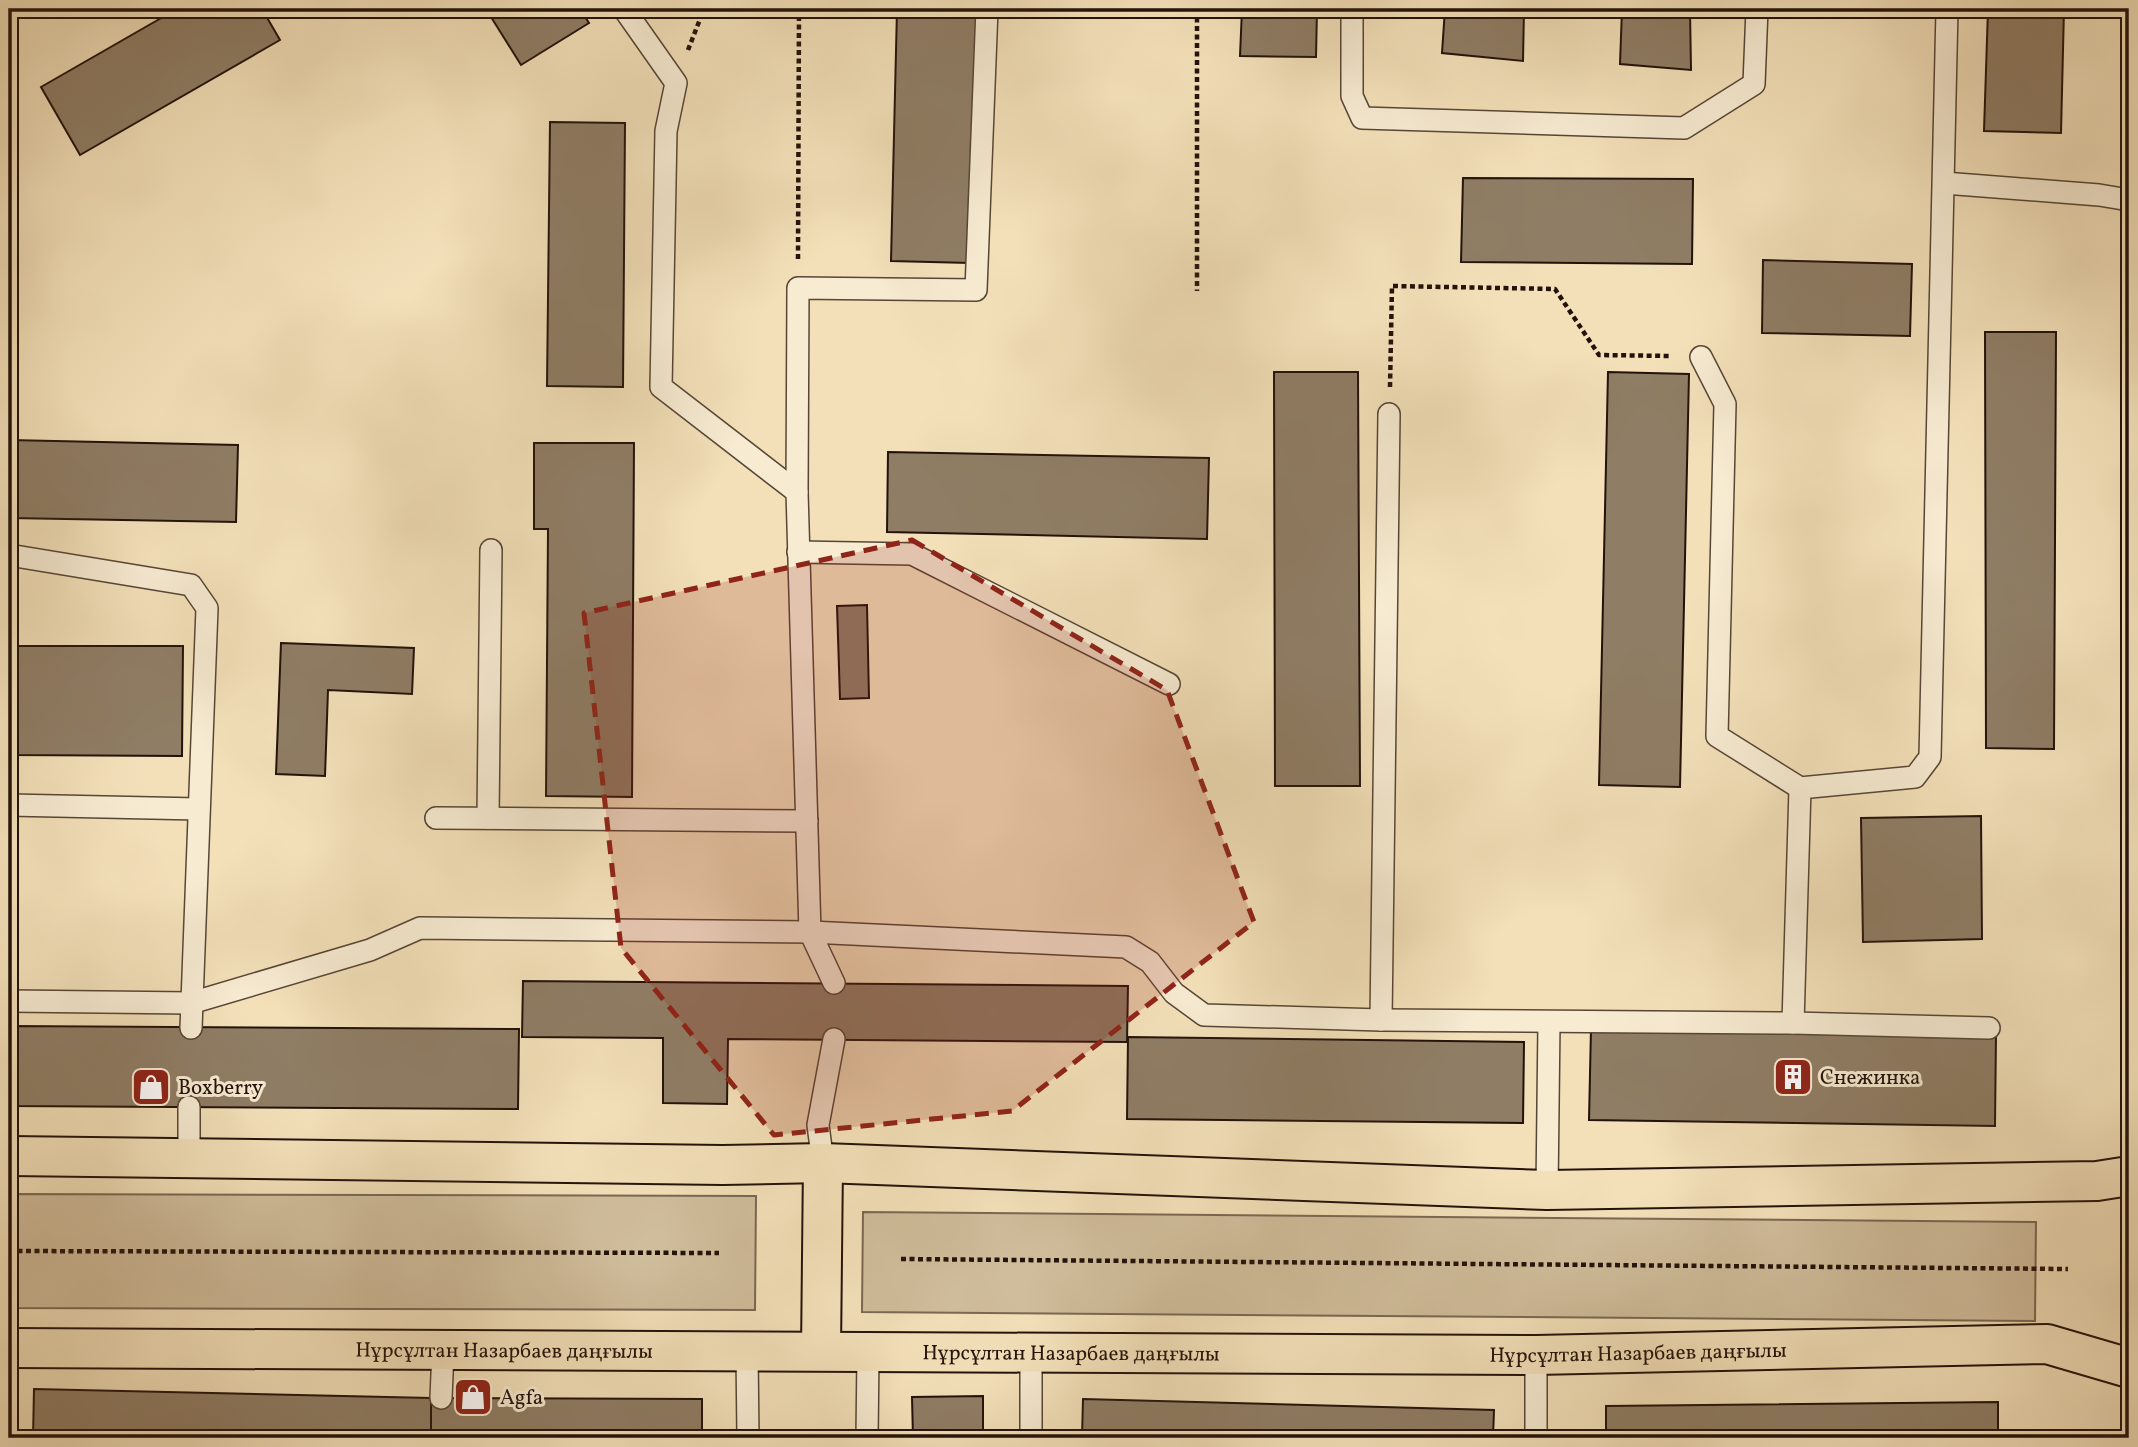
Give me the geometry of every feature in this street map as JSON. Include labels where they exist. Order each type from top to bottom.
[{"type":"main road","points":[[9,1156],[723,1165],[823,1163],[1547,1190],[2096,1181],[2129,1176]]},
{"type":"main road","points":[[821,1351],[823,1163]]},
{"type":"main road","name":"Нұрсұлтан Назарбаев даңғылы","points":[[9,1348],[1536,1355],[2047,1344],[2129,1368]]},
{"type":"lane","points":[[624,9],[676,83],[666,131],[661,387],[797,492]]},
{"type":"lane","points":[[834,983],[810,932],[798,552],[798,288],[976,290],[987,9]]},
{"type":"lane","points":[[1352,9],[1352,96],[1362,118],[1684,128],[1754,84],[1757,9]]},
{"type":"lane","points":[[1701,357],[1725,404],[1717,736],[1800,788],[1915,777],[1930,757],[1947,9]]},
{"type":"lane","points":[[1944,183],[2099,195],[2129,200]]},
{"type":"lane","points":[[1381,1020],[1390,414]]},
{"type":"lane","points":[[488,818],[491,550]]},
{"type":"lane","points":[[798,552],[912,554],[1169,684]]},
{"type":"lane","points":[[9,555],[191,585],[207,608],[191,1028]]},
{"type":"lane","points":[[1793,1023],[1800,788]]},
{"type":"lane","points":[[9,805],[199,809]]},
{"type":"lane","points":[[436,818],[807,821]]},
{"type":"lane","points":[[9,1001],[191,1003],[370,950],[420,928],[810,932],[1126,947],[1150,962],[1174,993],[1204,1015],[1381,1020],[1989,1027]]},
{"type":"lane","points":[[1547,1190],[1549,1022]]},
{"type":"lane","points":[[823,1163],[818,1125],[834,1040]]},
{"type":"lane","points":[[189,1158],[190,1107]]},
{"type":"lane","points":[[441,1398],[443,1350]]},
{"type":"lane","points":[[747,1352],[748,1438]]},
{"type":"lane","points":[[1031,1352],[1031,1438]]},
{"type":"lane","points":[[867,1438],[868,1354]]},
{"type":"lane","points":[[1536,1355],[1536,1438]]},
{"type":"path","points":[[798,288],[799,9]]},
{"type":"path","points":[[1197,9],[1197,290]]},
{"type":"path","points":[[1390,414],[1392,286],[1555,289],[1599,355],[1701,357]]},
{"type":"path","points":[[9,1251],[719,1253]]},
{"type":"path","points":[[901,1259],[2068,1269]]},
{"type":"highlighted area","points":[[912,540],[1167,690],[1254,922],[1012,1111],[774,1135],[621,948],[584,613]]},
{"type":"shaded area","points":[[9,1194],[756,1196],[755,1310],[9,1308]]},
{"type":"shaded area","points":[[863,1212],[2036,1222],[2035,1321],[862,1312]]},
{"type":"building","points":[[177,9],[262,9],[280,40],[80,155],[41,87]]},
{"type":"building","points":[[486,9],[580,9],[589,23],[521,65]]},
{"type":"building","points":[[897,9],[977,9],[970,263],[891,261]]},
{"type":"building","points":[[1242,9],[1317,9],[1316,57],[1240,56]]},
{"type":"building","points":[[1445,9],[1524,9],[1523,61],[1442,53]]},
{"type":"building","points":[[1622,9],[1690,9],[1691,70],[1620,64]]},
{"type":"building","points":[[1988,9],[2064,9],[2061,133],[1984,131]]},
{"type":"building","points":[[550,122],[625,123],[623,387],[547,386]]},
{"type":"building","points":[[1463,178],[1693,179],[1692,264],[1461,262]]},
{"type":"building","points":[[1763,260],[1912,264],[1910,336],[1762,333]]},
{"type":"building","points":[[1985,332],[2056,332],[2054,749],[1986,748]]},
{"type":"building","points":[[1274,372],[1358,372],[1360,786],[1275,786]]},
{"type":"building","points":[[1608,372],[1689,374],[1680,787],[1599,785]]},
{"type":"building","points":[[9,440],[238,445],[236,522],[9,518]]},
{"type":"building","points":[[534,443],[634,443],[632,797],[546,796],[548,529],[534,529]]},
{"type":"building","points":[[888,452],[1209,458],[1207,539],[887,532]]},
{"type":"building","points":[[867,605],[869,698],[840,699],[837,606]]},
{"type":"building","points":[[281,643],[414,648],[412,694],[328,690],[325,776],[276,774]]},
{"type":"building","points":[[9,646],[183,646],[182,756],[9,755]]},
{"type":"building","points":[[1981,816],[1982,939],[1863,942],[1861,818]]},
{"type":"building","points":[[523,981],[1128,986],[1127,1042],[728,1039],[727,1104],[663,1103],[663,1038],[522,1037]]},
{"type":"building","points":[[9,1026],[519,1029],[518,1109],[9,1106]]},
{"type":"building","name":"Снежинка","points":[[1591,1028],[1996,1034],[1995,1126],[1589,1120]]},
{"type":"building","points":[[1128,1037],[1524,1042],[1523,1123],[1127,1119]]},
{"type":"building","points":[[34,1389],[431,1398],[431,1438],[33,1438]]},
{"type":"building","points":[[983,1396],[983,1438],[913,1438],[912,1397]]},
{"type":"building","points":[[431,1398],[702,1399],[702,1438],[431,1438]]},
{"type":"building","points":[[1083,1399],[1494,1410],[1493,1438],[1082,1438]]},
{"type":"building","points":[[1998,1402],[1998,1438],[1606,1438],[1606,1406]]},
{"type":"place","name":"Снежинка","points":[[1793,1077]]},
{"type":"place","name":"Boxberry","points":[[151,1087]]},
{"type":"place","name":"Agfa","points":[[473,1397]]}]
